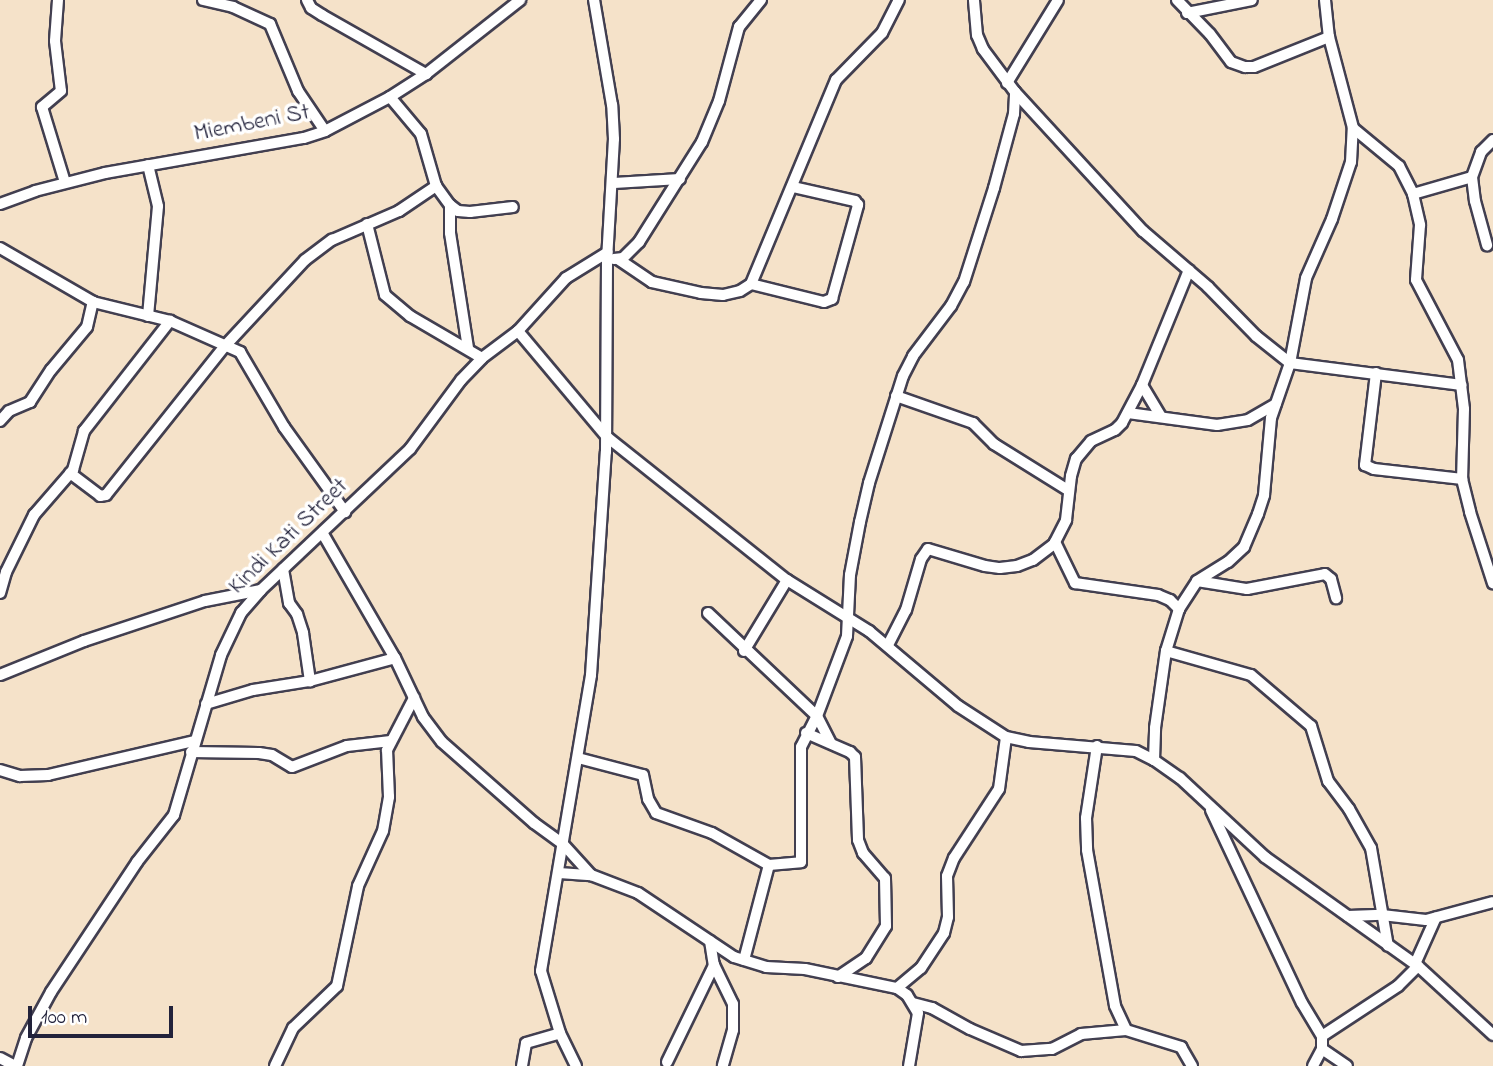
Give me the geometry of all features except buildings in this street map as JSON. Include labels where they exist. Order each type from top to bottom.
[{"type":"street","points":[[58,0],[55,41],[61,91],[42,107],[65,182]]},
{"type":"street","points":[[204,0],[234,4],[273,28],[298,90],[325,131]]},
{"type":"street","points":[[307,0],[311,8],[426,74]]},
{"type":"street","name":"Miembeni St","points":[[0,204],[65,182],[304,138],[325,131],[390,97],[426,74],[507,4],[520,0]]},
{"type":"street","points":[[573,1065],[541,971],[591,675],[607,437],[614,183],[612,105],[594,0]]},
{"type":"street","name":"Kindi Kati Street","points":[[18,1065],[26,1038],[51,992],[137,862],[174,815],[206,704],[231,631],[261,590],[410,449],[461,380],[482,358],[518,331],[566,278],[639,242],[702,142],[719,101],[739,27],[761,0]]},
{"type":"street","points":[[611,257],[652,282],[674,288],[723,295],[740,291],[751,284],[836,80],[841,71],[882,33],[899,0]]},
{"type":"street","points":[[974,0],[980,42],[1011,87],[1143,231],[1189,270],[1256,336],[1290,363],[1462,384]]},
{"type":"street","points":[[578,758],[643,775],[648,799],[656,813],[712,833],[769,865],[801,862],[803,815],[800,754],[806,733],[817,716],[847,636],[850,575],[869,483],[896,396],[913,356],[951,306],[964,282],[1007,144],[1014,114],[1011,87],[1058,0]]},
{"type":"street","points":[[1177,0],[1210,34],[1231,62],[1245,67],[1329,37]]},
{"type":"street","points":[[1187,13],[1252,0]]},
{"type":"street","points":[[1154,760],[1155,729],[1166,651],[1179,609],[1197,581],[1228,562],[1252,533],[1264,495],[1269,434],[1290,363],[1306,278],[1332,219],[1351,162],[1353,128],[1329,37],[1325,0]]},
{"type":"street","points":[[390,97],[421,134],[436,186],[450,205],[458,211],[470,212],[513,207]]},
{"type":"street","points":[[1353,128],[1399,166],[1413,194],[1419,225],[1416,280],[1458,360],[1462,384],[1462,479],[1493,583]]},
{"type":"street","points":[[1487,246],[1472,177],[1481,152],[1493,140]]},
{"type":"street","points":[[148,165],[158,206],[148,316]]},
{"type":"street","points":[[1413,194],[1472,177]]},
{"type":"street","points":[[614,183],[680,179]]},
{"type":"street","points":[[70,473],[100,496],[106,495],[225,346],[305,260],[332,240],[399,211],[436,186]]},
{"type":"street","points":[[751,284],[824,302],[832,299],[858,205],[855,201],[793,187]]},
{"type":"street","points":[[450,205],[450,233],[468,348]]},
{"type":"street","points":[[367,224],[384,295],[410,316],[482,358]]},
{"type":"street","points":[[0,248],[93,302],[170,321],[244,357],[284,427],[345,512]]},
{"type":"street","points":[[888,645],[906,610],[921,559],[928,548],[1000,568],[1017,566],[1033,559],[1055,542],[1066,520],[1068,490],[1081,449],[1115,430],[1128,412],[1142,385],[1189,270]]},
{"type":"street","points":[[0,421],[9,411],[30,402],[51,370],[87,327],[93,302]]},
{"type":"street","points":[[0,593],[6,572],[34,515],[70,473],[84,431],[170,321]]},
{"type":"street","points":[[518,331],[607,437],[787,579],[849,617],[888,645],[958,706],[1006,737],[1029,742],[1136,751],[1154,760],[1180,778],[1265,857],[1417,965],[1493,1035]]},
{"type":"street","points":[[1376,373],[1365,465],[1374,469],[1462,479]]},
{"type":"street","points":[[1142,385],[1161,417]]},
{"type":"street","points":[[896,396],[973,424],[994,444],[1068,490]]},
{"type":"street","points":[[1128,412],[1217,425],[1236,423],[1276,404]]},
{"type":"street","points":[[323,534],[395,658],[436,736],[534,823],[563,844],[591,875]]},
{"type":"street","points":[[1055,542],[1075,583],[1158,595],[1179,609]]},
{"type":"street","points":[[283,569],[289,603],[297,614],[303,633],[310,681]]},
{"type":"street","points":[[1197,581],[1247,589],[1325,574],[1331,579],[1336,598]]},
{"type":"street","points":[[744,650],[787,579]]},
{"type":"street","points":[[0,675],[84,641],[205,601],[261,590]]},
{"type":"street","points":[[708,613],[744,650],[817,716],[831,743]]},
{"type":"street","points":[[1166,651],[1251,675],[1311,726],[1328,781],[1349,809],[1371,848],[1388,946]]},
{"type":"street","points":[[206,704],[253,690],[310,681],[395,658]]},
{"type":"street","points":[[275,1066],[293,1028],[337,986],[358,886],[383,831],[389,797],[386,757],[391,741],[414,698]]},
{"type":"street","points":[[806,733],[855,757],[858,840],[863,853],[883,874],[887,921],[866,958],[838,977]]},
{"type":"street","points":[[897,988],[921,968],[944,933],[948,917],[947,876],[954,858],[994,800],[1002,774],[1006,737]]},
{"type":"street","points":[[0,770],[20,776],[48,775],[193,747],[260,752],[292,766],[347,746],[391,741]]},
{"type":"street","points":[[1097,746],[1086,818],[1087,850],[1110,987],[1126,1030]]},
{"type":"street","points":[[1209,806],[1302,1003],[1322,1036],[1322,1049],[1313,1066]]},
{"type":"street","points":[[667,1062],[716,970],[739,958],[769,865]]},
{"type":"street","points":[[559,873],[591,875],[638,893],[739,958],[766,967],[805,970],[897,988],[913,1003],[919,1018],[909,1066]]},
{"type":"street","points":[[1348,916],[1382,915],[1415,921],[1493,902]]},
{"type":"street","points":[[1322,1036],[1398,986],[1417,965],[1436,917]]},
{"type":"street","points":[[710,941],[716,970],[730,995],[734,1016],[723,1066]]},
{"type":"street","points":[[913,1003],[932,1008],[970,1029],[1021,1051],[1052,1049],[1081,1034],[1126,1030],[1181,1047],[1192,1066]]},
{"type":"street","points":[[523,1066],[526,1043],[560,1033]]},
{"type":"street","points":[[1322,1049],[1348,1066]]},
{"type":"street","points":[[0,1058],[18,1065]]}]
